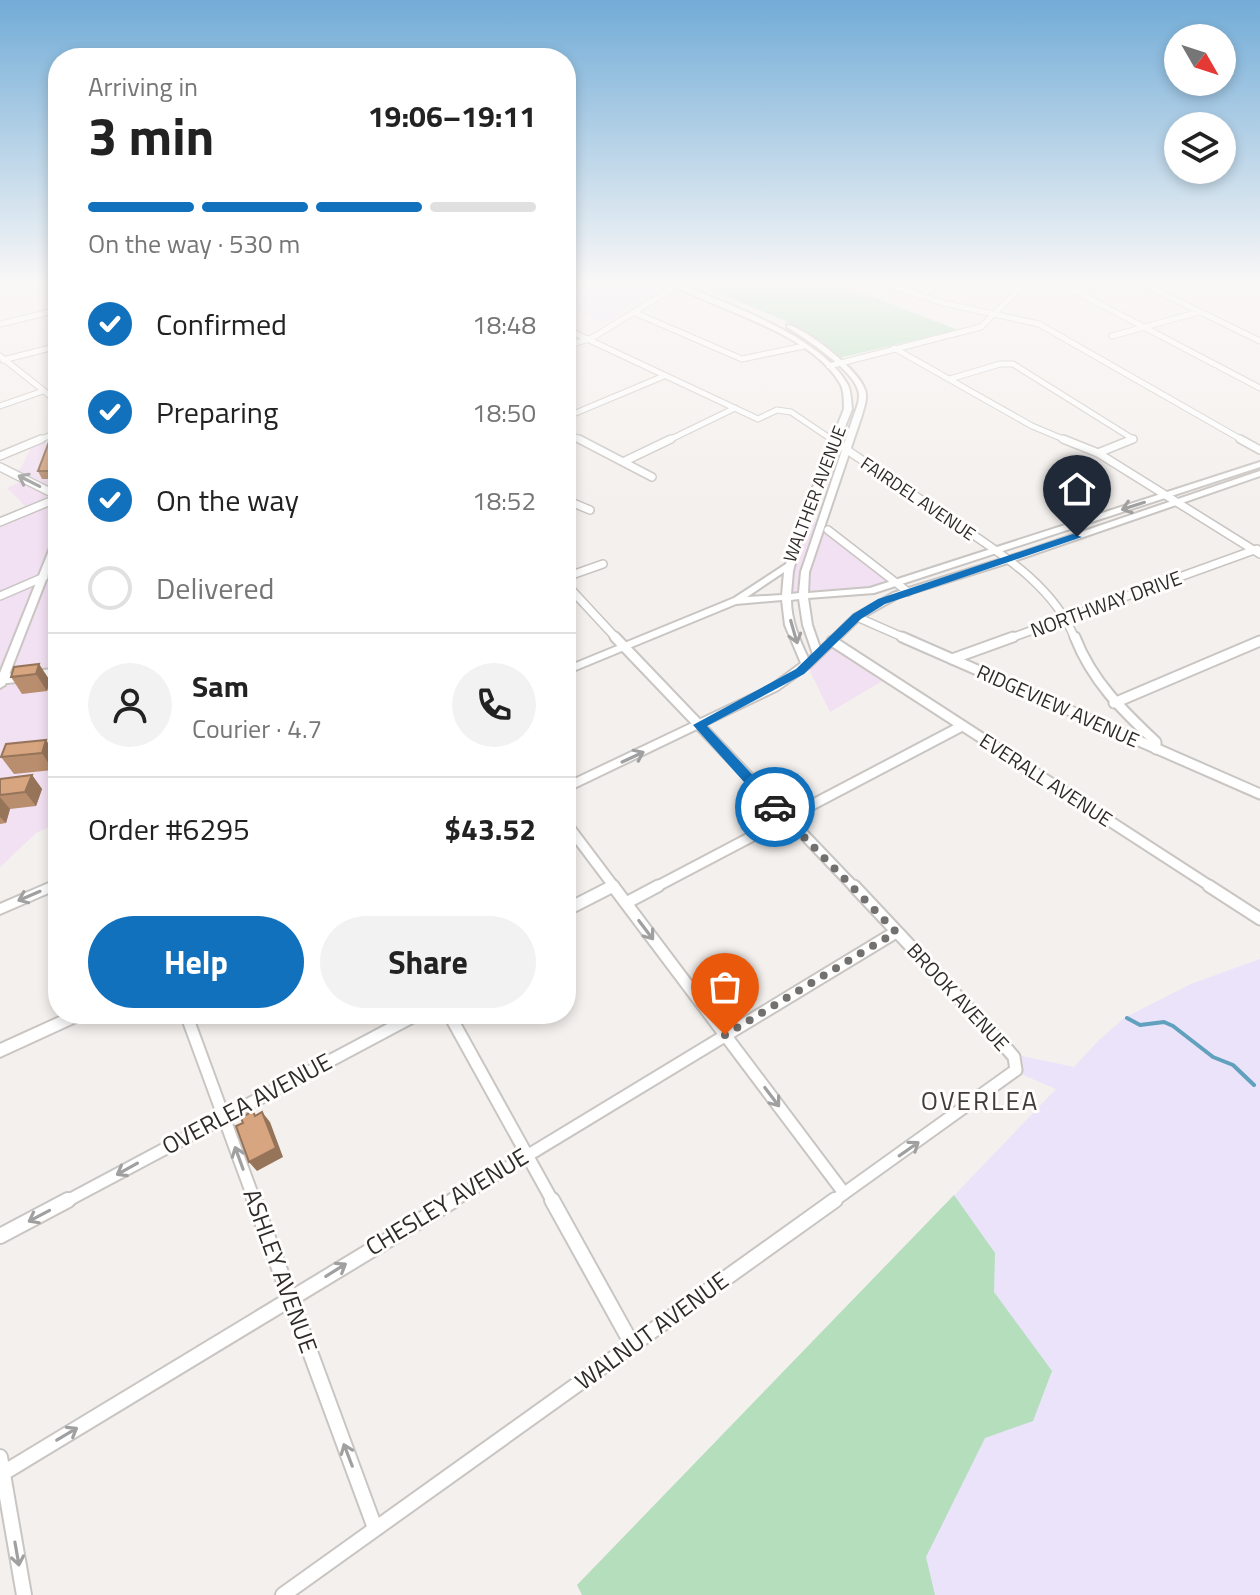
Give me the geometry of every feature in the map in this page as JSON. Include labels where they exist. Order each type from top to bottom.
[{"type":"main road","name":"WALTHER AVENUE","points":[[818,655],[810,636],[802,596],[809,556],[847,450],[862,390],[856,380],[821,356]]},
{"type":"main road","name":"WALTHER AVENUE","points":[[807,665],[793,635],[785,598],[787,566],[850,396],[833,364],[824,356]]},
{"type":"main road","points":[[735,601],[871,591],[898,584],[1260,464]]},
{"type":"main road","points":[[576,783],[774,688],[807,665],[857,617],[908,592],[1260,473]]},
{"type":"main road","points":[[1089,520],[1100,529]]},
{"type":"main road","points":[[1,681],[48,566]]},
{"type":"main road","points":[[576,667],[735,601],[787,566]]},
{"type":"main road","points":[[0,909],[48,888]]},
{"type":"main road","points":[[0,1051],[58,1024]]},
{"type":"street","name":"FAIRDEL AVENUE","points":[[624,356],[758,419],[783,409],[836,440],[996,551],[1045,591],[1067,618],[1086,664],[1114,703],[1156,742],[1156,749]]},
{"type":"street","points":[[833,364],[862,356]]},
{"type":"street","points":[[909,356],[1032,426],[1098,453],[1258,551]]},
{"type":"street","points":[[1097,356],[1260,450]]},
{"type":"street","points":[[1200,356],[1260,388]]},
{"type":"street","points":[[2,359],[48,395]]},
{"type":"street","points":[[950,379],[1009,362],[1133,441],[1098,453]]},
{"type":"street","points":[[576,413],[664,376]]},
{"type":"street","points":[[0,406],[43,391]]},
{"type":"street","points":[[625,461],[735,408]]},
{"type":"street","points":[[0,456],[48,436]]},
{"type":"street","points":[[576,437],[652,477]]},
{"type":"street","points":[[0,467],[48,492]]},
{"type":"street","points":[[0,522],[48,501]]},
{"type":"street","points":[[576,504],[590,510]]},
{"type":"street","points":[[0,512],[11,518]]},
{"type":"street","points":[[828,530],[908,592]]},
{"type":"street","name":"NORTHWAY DRIVE","points":[[952,659],[1258,551]]},
{"type":"street","points":[[576,573],[603,564]]},
{"type":"street","points":[[0,596],[44,577]]},
{"type":"street","name":"BROOK AVENUE","points":[[576,595],[785,819],[1008,1050],[1016,1064]]},
{"type":"street","name":"RIDGEVIEW AVENUE","points":[[857,617],[1260,794]]},
{"type":"street","name":"EVERALL AVENUE","points":[[832,641],[1260,919]]},
{"type":"street","points":[[1114,703],[1260,641]]},
{"type":"street","points":[[1,681],[48,674]]},
{"type":"street","points":[[626,903],[962,726]]},
{"type":"street","points":[[576,836],[844,1193]]},
{"type":"street","points":[[576,905],[613,886]]},
{"type":"street","name":"CHESLEY AVENUE","points":[[1,1474],[896,932]]},
{"type":"street","name":"ASHLEY AVENUE","points":[[190,1024],[375,1528]]},
{"type":"street","name":"OVERLEA AVENUE","points":[[0,1236],[399,1024]]},
{"type":"street","points":[[455,1024],[633,1346]]},
{"type":"street","name":"WALNUT AVENUE","points":[[283,1595],[997,1085],[1013,1073],[1016,1064]]},
{"type":"street","points":[[0,1457],[24,1595]]},
{"type":"shaded area","points":[[48,434],[48,827],[36,833],[0,867],[0,518],[26,507],[7,488],[22,481],[9,473],[21,468],[35,439]]},
{"type":"shaded area","points":[[810,519],[896,583],[866,591],[792,597],[796,561]]},
{"type":"shaded area","points":[[832,641],[889,677],[830,712],[806,663]]},
{"type":"shaded area","points":[[1260,959],[1260,1595],[582,1595],[746,1413],[1056,1089],[1023,1075],[1022,1056],[1074,1067],[1124,1018],[1191,984]]},
{"type":"green space","points":[[954,1195],[995,1253],[994,1292],[1052,1371],[1033,1421],[985,1438],[926,1557],[935,1595],[582,1595],[577,1585]]},
{"type":"building","points":[[48,445],[48,471],[38,471]]},
{"type":"building","points":[[39,664],[36,674],[11,677],[14,667]]},
{"type":"building","points":[[46,740],[42,753],[1,757],[6,744]]},
{"type":"building","points":[[32,775],[25,792],[0,795],[0,779]]},
{"type":"building","points":[[253,1111],[255,1116],[262,1112],[276,1148],[249,1162],[236,1126],[243,1123],[241,1118]]},
{"type":"waterway","points":[[1127,1018],[1140,1025],[1164,1022],[1173,1026],[1213,1057],[1233,1065],[1254,1085]]},
{"type":"way so far","points":[[725,1035],[896,932],[775,807]]},
{"type":"district","name":"OVERLEA","points":[[980,1101]]},
{"type":"route","points":[[775,807],[699,725],[774,688],[800,671],[857,617],[896,595],[1077,537]]}]
